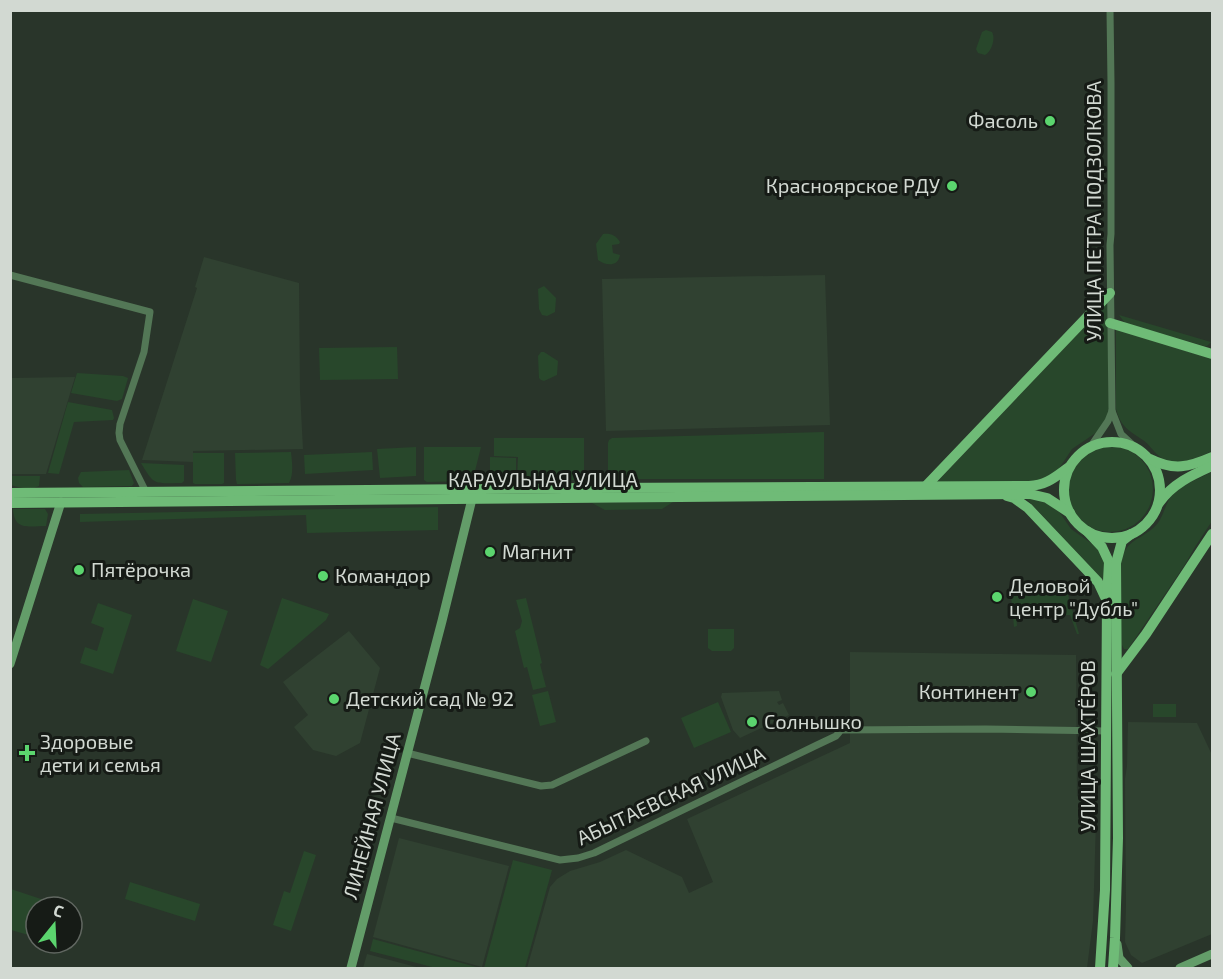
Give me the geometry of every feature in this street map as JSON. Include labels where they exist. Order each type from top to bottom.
[{"type":"main road","points":[[926,487],[1110,293]]},
{"type":"main road","points":[[1110,323],[1212,354]]},
{"type":"main road","points":[[1212,457],[1198,463],[1177,467],[1149,458],[1134,446],[1112,441],[1101,442],[1082,451],[1069,467],[1065,478],[1065,502],[1077,524],[1087,531],[1098,536],[1120,537],[1142,528],[1152,518],[1164,495],[1183,480],[1212,466]]},
{"type":"main road","points":[[1149,458],[1160,481],[1158,506]]},
{"type":"main road","name":"КАРАУЛЬНАЯ УЛИЦА","points":[[10,493],[61,497],[474,494],[768,486],[1039,485],[1048,482],[1069,467]]},
{"type":"main road","name":"КАРАУЛЬНАЯ УЛИЦА","points":[[10,502],[146,492],[1030,494],[1054,502],[1070,513]]},
{"type":"main road","points":[[996,494],[1014,498],[1028,508],[1098,582],[1107,600]]},
{"type":"main road","name":"УЛИЦА ШАХТЁРОВ","points":[[1087,531],[1102,547],[1109,562],[1105,913],[1100,969]]},
{"type":"main road","name":"УЛИЦА ШАХТЁРОВ","points":[[1113,969],[1118,741],[1116,563],[1122,541],[1131,534]]},
{"type":"main road","points":[[1116,674],[1146,634],[1212,534]]},
{"type":"street","name":"УЛИЦА ПЕТРА ПОДЗОЛКОВА","points":[[1110,10],[1112,411],[1121,434],[1134,446]]},
{"type":"street","points":[[10,275],[150,312],[144,352],[119,433],[120,440],[146,492]]},
{"type":"street","points":[[1091,446],[1112,411]]},
{"type":"street","name":"ЛИНЕЙНАЯ УЛИЦА","points":[[351,969],[474,494]]},
{"type":"street","points":[[10,664],[61,497]]},
{"type":"street","points":[[1192,564],[1212,545]]},
{"type":"street","name":"АБЫТАЕВСКАЯ УЛИЦА","points":[[391,818],[560,860],[578,858],[594,853],[817,746],[836,736],[841,730],[1107,731]]},
{"type":"street","points":[[408,753],[541,786],[552,785],[646,741]]},
{"type":"street","points":[[1115,938],[1119,958],[1128,969]]},
{"type":"street","points":[[1180,968],[1212,954]]},
{"type":"shaded area","points":[[204,257],[299,283],[303,449],[193,451],[193,462],[142,460],[197,288],[195,287]]},
{"type":"shaded area","points":[[825,275],[830,425],[606,431],[602,279]]},
{"type":"shaded area","points":[[75,377],[46,474],[11,474],[11,378]]},
{"type":"shaded area","name":"Детский сад № 92","points":[[349,631],[380,668],[360,743],[336,756],[313,750],[294,727],[308,715],[283,682]]},
{"type":"shaded area","points":[[850,652],[1076,655],[1077,796],[1085,800],[1096,820],[1093,921],[1087,968],[527,968],[550,887],[557,879],[570,871],[600,862],[626,850],[682,877],[689,893],[713,882],[687,819],[850,743]]},
{"type":"shaded area","name":"Солнышко","points":[[779,691],[782,700],[777,702],[779,705],[783,703],[789,715],[740,738],[733,730],[721,697],[722,693]]},
{"type":"shaded area","points":[[1128,722],[1197,723],[1212,755],[1212,934],[1142,963],[1131,955],[1125,942],[1125,779]]},
{"type":"shaded area","points":[[399,838],[509,866],[482,967],[373,937]]},
{"type":"shaded area","points":[[367,954],[420,968],[363,968]]},
{"type":"green space","points":[[986,30],[992,32],[993,42],[985,55],[978,53],[976,49],[982,32]]},
{"type":"green space","points":[[603,234],[613,235],[620,242],[612,245],[613,253],[620,255],[617,262],[608,264],[598,260],[596,244]]},
{"type":"green space","points":[[544,286],[556,298],[555,312],[547,316],[542,315],[539,309],[538,289]]},
{"type":"green space","points":[[1107,302],[1109,407],[1108,415],[1100,430],[1072,449],[1056,473],[1042,481],[935,484]]},
{"type":"green space","points":[[1119,315],[1211,342],[1204,346],[1125,323]]},
{"type":"green space","points":[[1116,329],[1212,359],[1212,451],[1186,461],[1165,460],[1123,424],[1116,409]]},
{"type":"green space","points":[[397,347],[398,379],[320,380],[319,348]]},
{"type":"green space","points":[[541,352],[558,361],[557,375],[544,381],[539,378],[538,356]]},
{"type":"green space","points":[[77,373],[128,378],[122,399],[117,401],[71,393]]},
{"type":"green space","points":[[68,402],[112,410],[114,418],[113,420],[74,422],[59,474],[48,473]]},
{"type":"green space","points":[[824,432],[824,479],[614,479],[608,474],[608,443],[612,438]]},
{"type":"green space","points":[[494,438],[584,438],[584,480],[517,480],[518,457],[494,456]]},
{"type":"green space","points":[[1110,446],[1126,450],[1140,459],[1149,473],[1153,489],[1149,505],[1140,519],[1126,528],[1110,532],[1094,528],[1080,519],[1071,505],[1067,489],[1071,473],[1080,459],[1094,450]]},
{"type":"green space","points":[[416,447],[416,476],[380,478],[377,449]]},
{"type":"green space","points":[[424,447],[481,447],[474,475],[468,481],[427,482],[424,480]]},
{"type":"green space","points":[[291,452],[292,472],[289,483],[237,484],[235,453]]},
{"type":"green space","points":[[372,452],[373,470],[305,474],[304,455]]},
{"type":"green space","points":[[193,453],[224,453],[224,483],[193,483]]},
{"type":"green space","points":[[490,457],[516,458],[516,472],[490,472]]},
{"type":"green space","points":[[141,463],[184,465],[184,481],[182,483],[157,482]]},
{"type":"green space","points":[[129,470],[134,483],[132,486],[83,487],[79,483],[78,478],[81,472]]},
{"type":"green space","points":[[1212,472],[1212,521],[1128,649],[1124,649],[1119,581],[1122,557],[1133,542],[1158,523],[1168,501],[1178,489]]},
{"type":"green space","points":[[11,476],[40,476],[39,486],[25,488],[11,485]]},
{"type":"green space","points":[[1026,498],[1050,504],[1060,513],[1071,529],[1095,546],[1104,562],[1104,578],[1102,579]]},
{"type":"green space","points":[[673,502],[662,509],[605,510],[592,503]]},
{"type":"green space","points":[[438,507],[438,530],[307,533],[306,515],[80,522],[80,514]]},
{"type":"green space","points":[[13,509],[45,509],[48,514],[46,526],[19,524]]},
{"type":"green space","points":[[1065,584],[1079,634],[1077,634],[1070,615],[1016,614],[1017,626],[1014,627],[1011,596]]},
{"type":"green space","points":[[282,598],[329,614],[326,620],[268,669],[260,665]]},
{"type":"green space","points":[[526,598],[546,687],[533,690],[527,667],[524,668],[515,631],[520,628],[522,621],[516,600]]},
{"type":"green space","points":[[193,599],[228,611],[211,662],[176,651]]},
{"type":"green space","points":[[98,603],[132,615],[113,674],[80,663],[85,647],[97,651],[104,628],[91,623]]},
{"type":"green space","points":[[708,629],[734,629],[734,648],[731,651],[712,651],[708,648]]},
{"type":"green space","points":[[548,691],[556,722],[540,726],[532,695]]},
{"type":"green space","points":[[718,702],[731,732],[694,748],[681,718]]},
{"type":"green space","points":[[1153,704],[1176,704],[1176,717],[1153,717]]},
{"type":"green space","points":[[304,851],[316,855],[291,931],[273,925],[284,891],[290,893]]},
{"type":"green space","points":[[513,860],[552,870],[525,968],[484,968]]},
{"type":"green space","points":[[130,882],[200,904],[195,921],[125,899]]},
{"type":"green space","points":[[11,889],[29,895],[24,895],[24,934],[11,930]]},
{"type":"green space","points":[[373,939],[480,968],[436,968],[370,951]]},
{"type":"place","name":"Фасоль","points":[[1050,121]]},
{"type":"place","name":"Красноярское РДУ","points":[[952,186]]},
{"type":"place","name":"Магнит","points":[[490,552]]},
{"type":"place","name":"Пятёрочка","points":[[79,570]]},
{"type":"place","name":"Командор","points":[[323,576]]},
{"type":"place","name":"Деловой центр \"Дубль\"","points":[[997,597]]},
{"type":"place","name":"Континент","points":[[1031,692]]},
{"type":"place","name":"Детский сад № 92","points":[[334,699]]},
{"type":"place","name":"Солнышко","points":[[752,722]]},
{"type":"place","name":"Здоровые дети и семья","points":[[27,753]]}]
